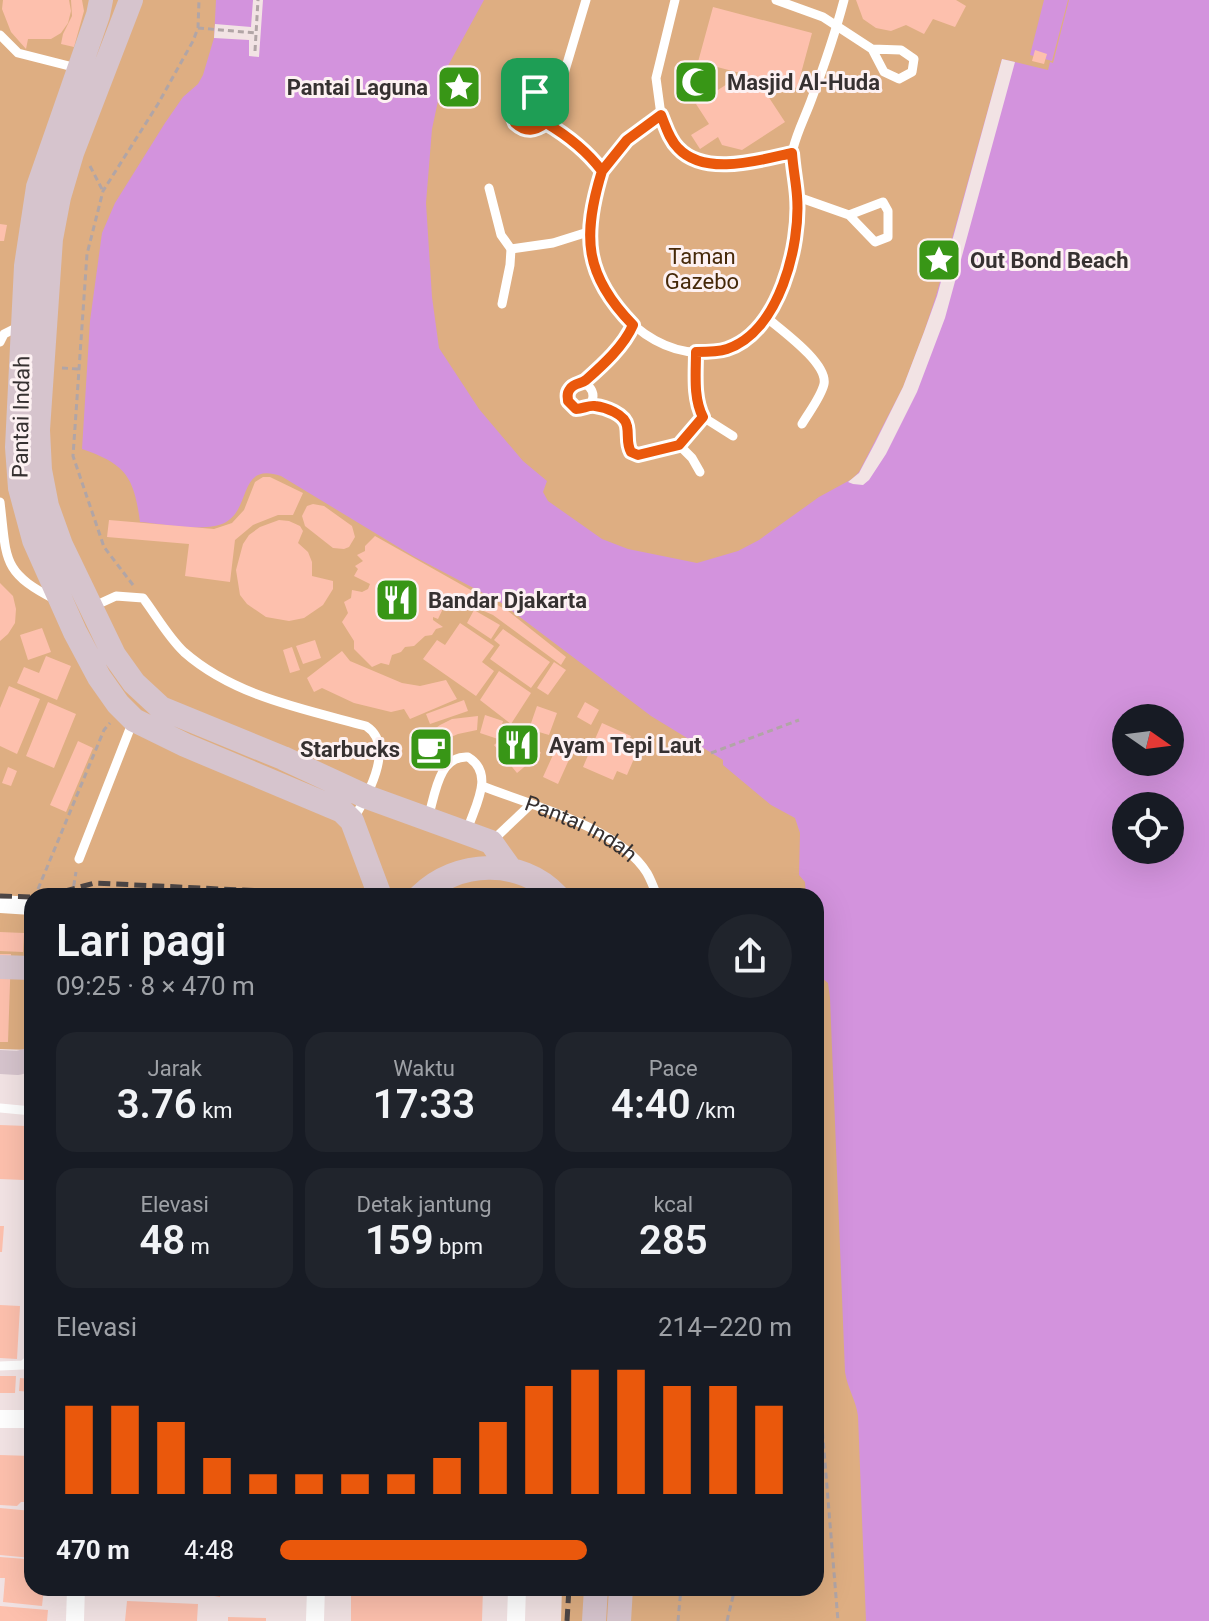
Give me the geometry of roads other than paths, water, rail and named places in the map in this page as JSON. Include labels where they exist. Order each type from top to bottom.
[{"type":"street","name":"Pantai Indah","points":[[101,0],[38,187],[26,266],[17,447],[20,488],[34,540],[99,677],[128,714],[185,745],[342,811],[352,821]]},
{"type":"street","name":"Pantai Indah","points":[[131,0],[72,153],[51,239],[38,430],[40,470],[51,519],[114,655],[134,683],[161,708],[283,758],[367,797],[491,842]]},
{"type":"street","points":[[352,821],[377,888]]},
{"type":"street","points":[[491,842],[511,870]]},
{"type":"street","points":[[428,888],[455,873],[483,867],[511,870],[533,878],[546,888]]},
{"type":"street","points":[[0,904],[24,906]]},
{"type":"street","points":[[0,967],[24,968]]},
{"type":"street","points":[[0,1062],[24,1061]]},
{"type":"street","points":[[0,1419],[24,1419]]},
{"type":"street","points":[[75,1621],[76,1596]]},
{"type":"street","points":[[315,1621],[316,1596]]},
{"type":"street","points":[[516,1621],[517,1596]]},
{"type":"street","points":[[594,1621],[596,1596]]},
{"type":"street","points":[[619,1621],[621,1596]]},
{"type":"lane","points":[[545,99],[560,87],[586,0]]},
{"type":"lane","points":[[675,0],[656,78],[661,115],[627,140],[602,171],[588,232],[591,261],[597,278],[619,311],[649,338],[696,352],[727,349],[751,335],[779,294],[789,265],[796,225],[798,197],[792,153],[844,0]]},
{"type":"lane","points":[[776,0],[823,17],[872,49],[884,72],[899,79],[912,72],[914,59],[901,50],[872,49]]},
{"type":"lane","points":[[0,35],[18,53],[80,69]]},
{"type":"lane","points":[[525,92],[535,92],[545,99],[550,112],[546,123],[537,129],[527,130],[518,126],[512,118],[511,107],[516,98],[525,92]]},
{"type":"lane","points":[[546,123],[567,135],[589,154],[602,171]]},
{"type":"lane","points":[[489,188],[501,235],[511,249],[502,304]]},
{"type":"lane","points":[[798,197],[849,215],[875,242],[888,237],[888,211],[883,202],[849,215]]},
{"type":"lane","points":[[511,249],[553,243],[588,232]]},
{"type":"lane","points":[[766,317],[794,339],[819,367],[824,379],[824,386],[802,424]]},
{"type":"lane","points":[[0,342],[4,334],[24,325]]},
{"type":"lane","points":[[633,325],[615,351],[583,383],[571,387],[568,401],[576,409],[590,405],[608,410],[624,420],[627,445],[631,452],[638,455],[679,445],[703,417]]},
{"type":"lane","points":[[696,352],[698,408],[703,417],[733,436]]},
{"type":"lane","points":[[583,383],[593,391],[590,405]]},
{"type":"lane","points":[[679,445],[700,472]]},
{"type":"lane","points":[[0,502],[13,571],[29,586],[63,604]]},
{"type":"lane","points":[[91,608],[116,596],[143,598],[181,649],[213,675],[278,702],[375,731],[381,742],[380,754],[367,797],[352,821]]},
{"type":"lane","points":[[79,859],[128,714]]},
{"type":"lane","points":[[428,818],[444,769],[456,758],[468,757],[483,771],[482,786],[466,832]]},
{"type":"lane","name":"Pantai Indah","points":[[482,786],[592,827],[621,846],[646,871],[653,888]]},
{"type":"lane","points":[[491,842],[530,805]]},
{"type":"lane","points":[[0,1108],[24,1110]]},
{"type":"lane","points":[[0,1366],[24,1364]]},
{"type":"railway","points":[[76,888],[95,883],[199,888]]},
{"type":"railway","points":[[0,896],[24,897]]},
{"type":"railway","points":[[567,1621],[569,1596]]},
{"type":"place","name":"Masjid Al-Huda","points":[[696,82]]},
{"type":"place","name":"Pantai Laguna","points":[[459,87]]},
{"type":"place","name":"Out Bond Beach","points":[[939,260]]},
{"type":"place","name":"Bandar Djakarta","points":[[397,600]]},
{"type":"place","name":"Ayam Tepi Laut","points":[[518,745]]},
{"type":"place","name":"Starbucks","points":[[431,749]]},
{"type":"park label","name":"Taman Gazebo","points":[[702,268]]}]
